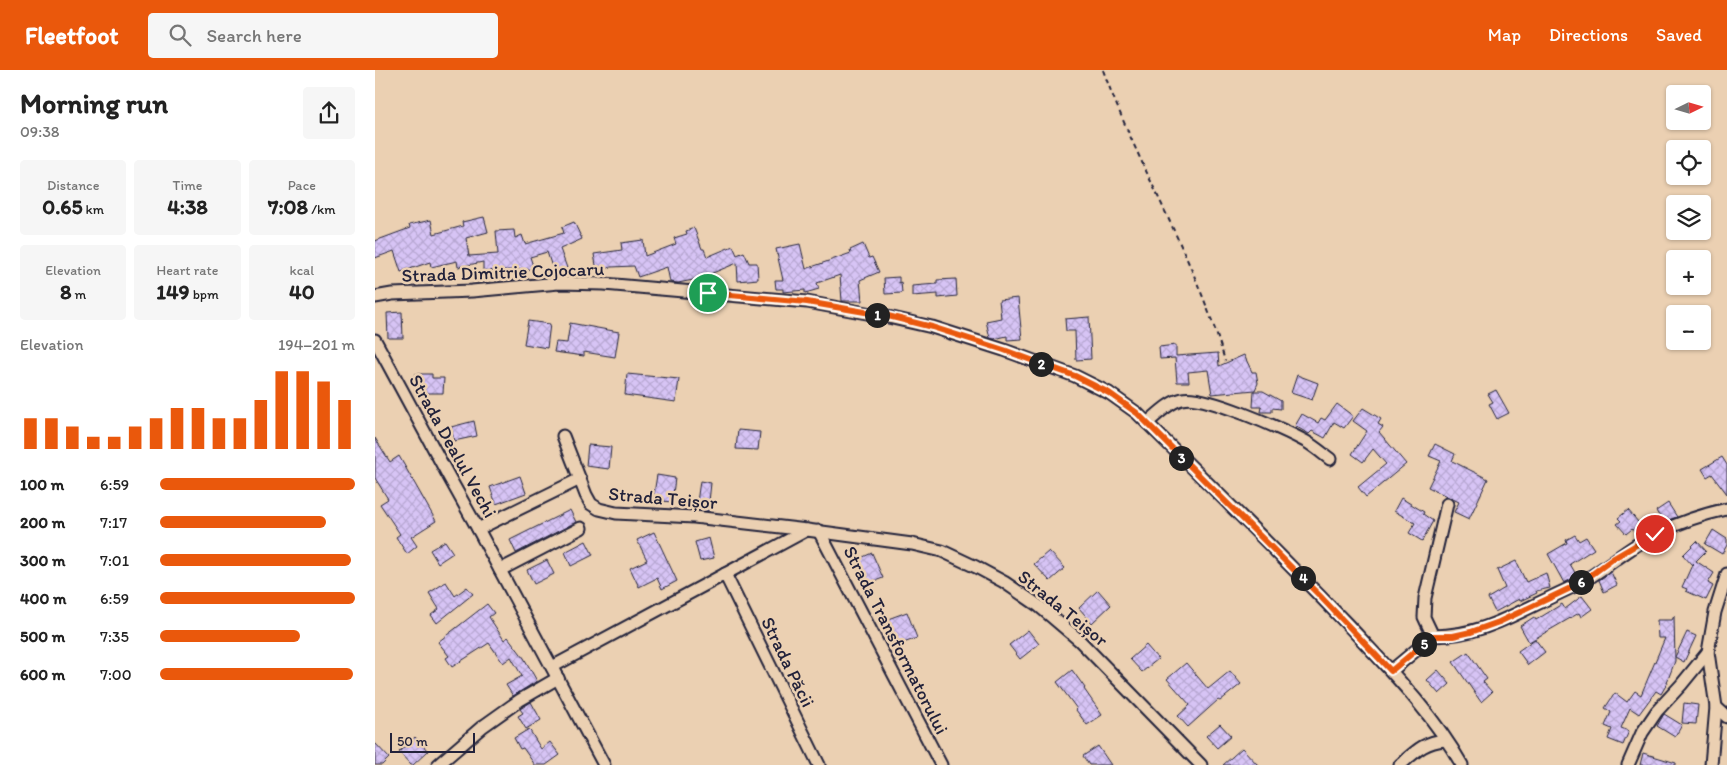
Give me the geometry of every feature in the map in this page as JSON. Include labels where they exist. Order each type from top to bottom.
[{"type":"street","name":"Strada Dimitrie Cojocaru","points":[[375,297],[392,294],[559,283],[604,284],[807,302],[888,316],[932,327],[1004,350],[1075,376],[1109,393],[1137,413],[1319,595],[1407,687],[1462,765]]},
{"type":"street","name":"Strada Dealul Vechi","points":[[375,340],[449,477],[479,528],[604,765]]},
{"type":"street","points":[[1147,423],[1171,404],[1182,399],[1197,399],[1244,414],[1262,422],[1306,442],[1330,459]]},
{"type":"street","name":"Strada Teișor","points":[[563,436],[591,504],[599,509],[616,512],[694,517],[912,544],[941,551],[976,567],[1004,582],[1039,606],[1079,640],[1201,765]]},
{"type":"street","points":[[479,528],[580,479]]},
{"type":"street","points":[[1433,636],[1424,617],[1425,598],[1447,504]]},
{"type":"street","points":[[1391,671],[1433,636],[1453,636],[1499,622],[1579,584],[1614,558],[1655,534],[1708,513],[1727,509]]},
{"type":"street","points":[[500,570],[581,528]]},
{"type":"street","points":[[552,667],[725,574],[813,531]]},
{"type":"street","name":"Strada Transformatorului","points":[[813,531],[941,765]]},
{"type":"street","name":"Strada Păcii","points":[[725,574],[819,765]]},
{"type":"street","points":[[1711,765],[1715,707],[1708,652],[1715,612],[1727,574]]},
{"type":"street","points":[[1628,765],[1642,733],[1657,711],[1708,652]]},
{"type":"street","points":[[438,765],[482,727],[521,700],[559,678]]},
{"type":"street","points":[[1715,707],[1727,717]]},
{"type":"street","points":[[1422,746],[1432,721]]},
{"type":"street","points":[[1400,765],[1422,746],[1435,741],[1445,740]]},
{"type":"path","points":[[1103,70],[1115,103],[1185,254],[1218,337],[1225,361]]},
{"type":"building","points":[[484,217],[488,232],[466,238],[469,256],[498,254],[496,231],[514,230],[515,238],[522,235],[525,244],[564,233],[562,227],[574,222],[582,239],[560,249],[567,268],[554,273],[547,252],[530,257],[534,269],[483,271],[483,262],[458,267],[457,261],[431,267],[430,262],[401,272],[394,251],[375,258],[375,241],[410,228],[409,225],[431,220],[434,234],[463,226],[462,222]]},
{"type":"building","points":[[694,228],[707,257],[733,246],[737,255],[744,252],[749,263],[757,263],[758,279],[738,281],[737,263],[698,279],[678,283],[670,282],[667,267],[638,277],[634,266],[611,267],[597,271],[594,254],[622,250],[621,243],[643,240],[645,256],[676,244],[674,238],[687,234],[686,231]]},
{"type":"building","points":[[800,244],[806,269],[851,253],[850,250],[863,244],[869,258],[872,257],[879,272],[860,280],[862,301],[842,301],[840,275],[817,283],[819,289],[805,293],[805,290],[783,292],[783,289],[776,289],[775,280],[783,280],[776,249]]},
{"type":"building","points":[[899,277],[902,293],[885,294],[884,278]]},
{"type":"building","points":[[956,279],[957,296],[938,298],[938,294],[912,296],[912,286],[937,284],[937,280]]},
{"type":"building","points":[[1018,298],[1022,339],[1007,340],[1007,336],[990,338],[986,321],[1001,318],[999,300]]},
{"type":"building","points":[[402,312],[403,338],[388,338],[387,313]]},
{"type":"building","points":[[1089,317],[1091,359],[1076,360],[1075,331],[1066,331],[1065,319]]},
{"type":"building","points":[[528,321],[550,324],[547,348],[524,344]]},
{"type":"building","points":[[570,323],[619,332],[615,357],[584,352],[584,356],[554,352],[556,342],[567,343]]},
{"type":"building","points":[[1176,345],[1176,356],[1218,353],[1219,366],[1244,355],[1252,372],[1256,372],[1258,383],[1255,390],[1212,394],[1208,370],[1188,372],[1189,382],[1177,382],[1175,358],[1160,359],[1159,347]]},
{"type":"building","points":[[415,374],[432,374],[432,378],[444,378],[443,393],[415,393]]},
{"type":"building","points":[[627,374],[679,379],[676,402],[625,395]]},
{"type":"building","points":[[1297,375],[1318,383],[1312,400],[1291,393]]},
{"type":"building","points":[[1496,390],[1509,413],[1497,419],[1489,404],[1493,402],[1488,394]]},
{"type":"building","points":[[1254,391],[1263,391],[1281,401],[1281,409],[1272,408],[1272,412],[1261,412],[1262,407],[1253,407]]},
{"type":"building","points":[[1337,404],[1353,416],[1344,428],[1334,422],[1325,438],[1312,431],[1309,434],[1295,426],[1302,414],[1318,423],[1321,418],[1325,420]]},
{"type":"building","points":[[1363,408],[1381,419],[1378,424],[1383,427],[1379,432],[1406,464],[1366,497],[1358,487],[1386,464],[1373,449],[1363,462],[1352,454],[1367,431],[1353,421]]},
{"type":"building","points":[[474,421],[477,436],[454,441],[451,427]]},
{"type":"building","points":[[738,430],[760,432],[758,450],[736,449]]},
{"type":"building","points":[[375,438],[390,462],[399,456],[436,521],[411,537],[417,546],[407,554],[396,537],[400,534],[380,504],[388,499],[375,478]]},
{"type":"building","points":[[1435,444],[1455,454],[1452,461],[1488,479],[1469,519],[1454,512],[1459,502],[1428,487],[1441,461],[1429,456]]},
{"type":"building","points":[[588,445],[611,447],[609,469],[586,466]]},
{"type":"building","points":[[1722,457],[1727,465],[1727,494],[1712,474],[1707,477],[1702,469]]},
{"type":"building","points":[[657,475],[675,478],[672,502],[653,500]]},
{"type":"building","points":[[520,476],[526,493],[496,504],[490,487]]},
{"type":"building","points":[[700,481],[711,483],[708,511],[696,509]]},
{"type":"building","points":[[1401,498],[1424,512],[1423,514],[1433,521],[1422,541],[1409,533],[1415,523],[1394,511]]},
{"type":"building","points":[[1668,503],[1677,517],[1663,522],[1656,511]]},
{"type":"building","points":[[570,510],[576,522],[516,553],[510,540]]},
{"type":"building","points":[[1628,510],[1644,529],[1637,535],[1632,529],[1626,534],[1617,524],[1621,521],[1618,518]]},
{"type":"building","points":[[1713,530],[1727,539],[1727,545],[1722,554],[1705,544]]},
{"type":"building","points":[[654,532],[677,581],[662,589],[657,578],[639,587],[630,568],[647,560],[637,540]]},
{"type":"building","points":[[1575,535],[1579,541],[1586,537],[1594,549],[1570,564],[1577,576],[1564,583],[1548,554],[1567,543],[1566,540]]},
{"type":"building","points":[[709,538],[714,558],[700,561],[695,542]]},
{"type":"building","points":[[445,541],[453,553],[438,563],[430,550]]},
{"type":"building","points":[[586,541],[593,555],[571,566],[565,552]]},
{"type":"building","points":[[1697,541],[1706,551],[1696,561],[1714,573],[1708,583],[1713,586],[1706,600],[1686,591],[1687,589],[1682,587],[1693,563],[1692,565],[1683,555]]},
{"type":"building","points":[[1049,551],[1065,568],[1050,581],[1034,564]]},
{"type":"building","points":[[872,553],[883,578],[864,585],[854,561]]},
{"type":"building","points":[[547,560],[554,574],[534,584],[527,570]]},
{"type":"building","points":[[1516,561],[1526,582],[1546,573],[1550,588],[1536,591],[1537,593],[1520,601],[1519,599],[1495,612],[1488,598],[1505,588],[1497,570]]},
{"type":"building","points":[[1611,572],[1617,585],[1604,592],[1599,580]]},
{"type":"building","points":[[446,582],[455,596],[467,587],[473,594],[437,623],[431,615],[439,609],[429,593]]},
{"type":"building","points":[[1098,590],[1111,605],[1092,623],[1079,608]]},
{"type":"building","points":[[1582,596],[1592,609],[1581,617],[1579,613],[1529,642],[1520,626],[1534,617],[1536,620],[1562,604],[1565,609]]},
{"type":"building","points":[[487,604],[494,613],[489,617],[504,640],[508,637],[524,658],[537,681],[513,696],[506,685],[522,676],[511,657],[503,663],[489,643],[452,667],[446,658],[449,656],[438,642]]},
{"type":"building","points":[[907,612],[917,638],[898,645],[888,619]]},
{"type":"building","points":[[1674,616],[1675,661],[1668,682],[1661,694],[1656,691],[1639,714],[1630,708],[1621,728],[1629,731],[1623,745],[1608,739],[1612,729],[1605,726],[1611,712],[1605,708],[1615,693],[1627,702],[1635,691],[1641,695],[1665,638],[1658,638],[1657,620],[1672,620]]},
{"type":"building","points":[[1028,630],[1039,644],[1020,659],[1009,645]]},
{"type":"building","points":[[1687,632],[1696,636],[1684,662],[1675,657]]},
{"type":"building","points":[[1535,639],[1545,652],[1528,665],[1518,651]]},
{"type":"building","points":[[1146,645],[1158,659],[1142,672],[1130,659]]},
{"type":"building","points":[[1468,652],[1487,679],[1483,682],[1492,692],[1481,702],[1453,662]]},
{"type":"building","points":[[1186,663],[1208,689],[1230,671],[1241,684],[1220,701],[1218,700],[1188,727],[1178,716],[1190,705],[1167,679]]},
{"type":"building","points":[[1072,670],[1102,715],[1087,725],[1057,682]]},
{"type":"building","points":[[1438,670],[1450,684],[1439,694],[1427,680]]},
{"type":"building","points":[[531,702],[541,720],[526,729],[518,716],[523,713],[520,709]]},
{"type":"building","points":[[1684,703],[1698,705],[1696,724],[1682,723]]},
{"type":"building","points":[[1664,714],[1682,725],[1675,737],[1657,726]]},
{"type":"building","points":[[1220,724],[1231,736],[1217,748],[1206,736]]},
{"type":"building","points":[[529,729],[541,749],[550,742],[560,755],[546,765],[535,765],[523,748],[520,749],[514,738]]},
{"type":"building","points":[[415,737],[428,751],[411,765],[399,752]]},
{"type":"building","points":[[375,743],[389,758],[382,765],[375,765]]},
{"type":"building","points":[[1098,746],[1111,765],[1089,765],[1083,756]]},
{"type":"building","points":[[1242,748],[1258,765],[1223,765]]},
{"type":"building","points":[[1643,753],[1676,763],[1676,765],[1640,765]]},
{"type":"route","points":[[708,293],[807,302],[888,316],[932,327],[1004,350],[1075,376],[1109,393],[1137,413],[1319,595],[1391,671],[1433,636],[1453,636],[1499,622],[1579,584],[1614,558],[1655,534]]}]
